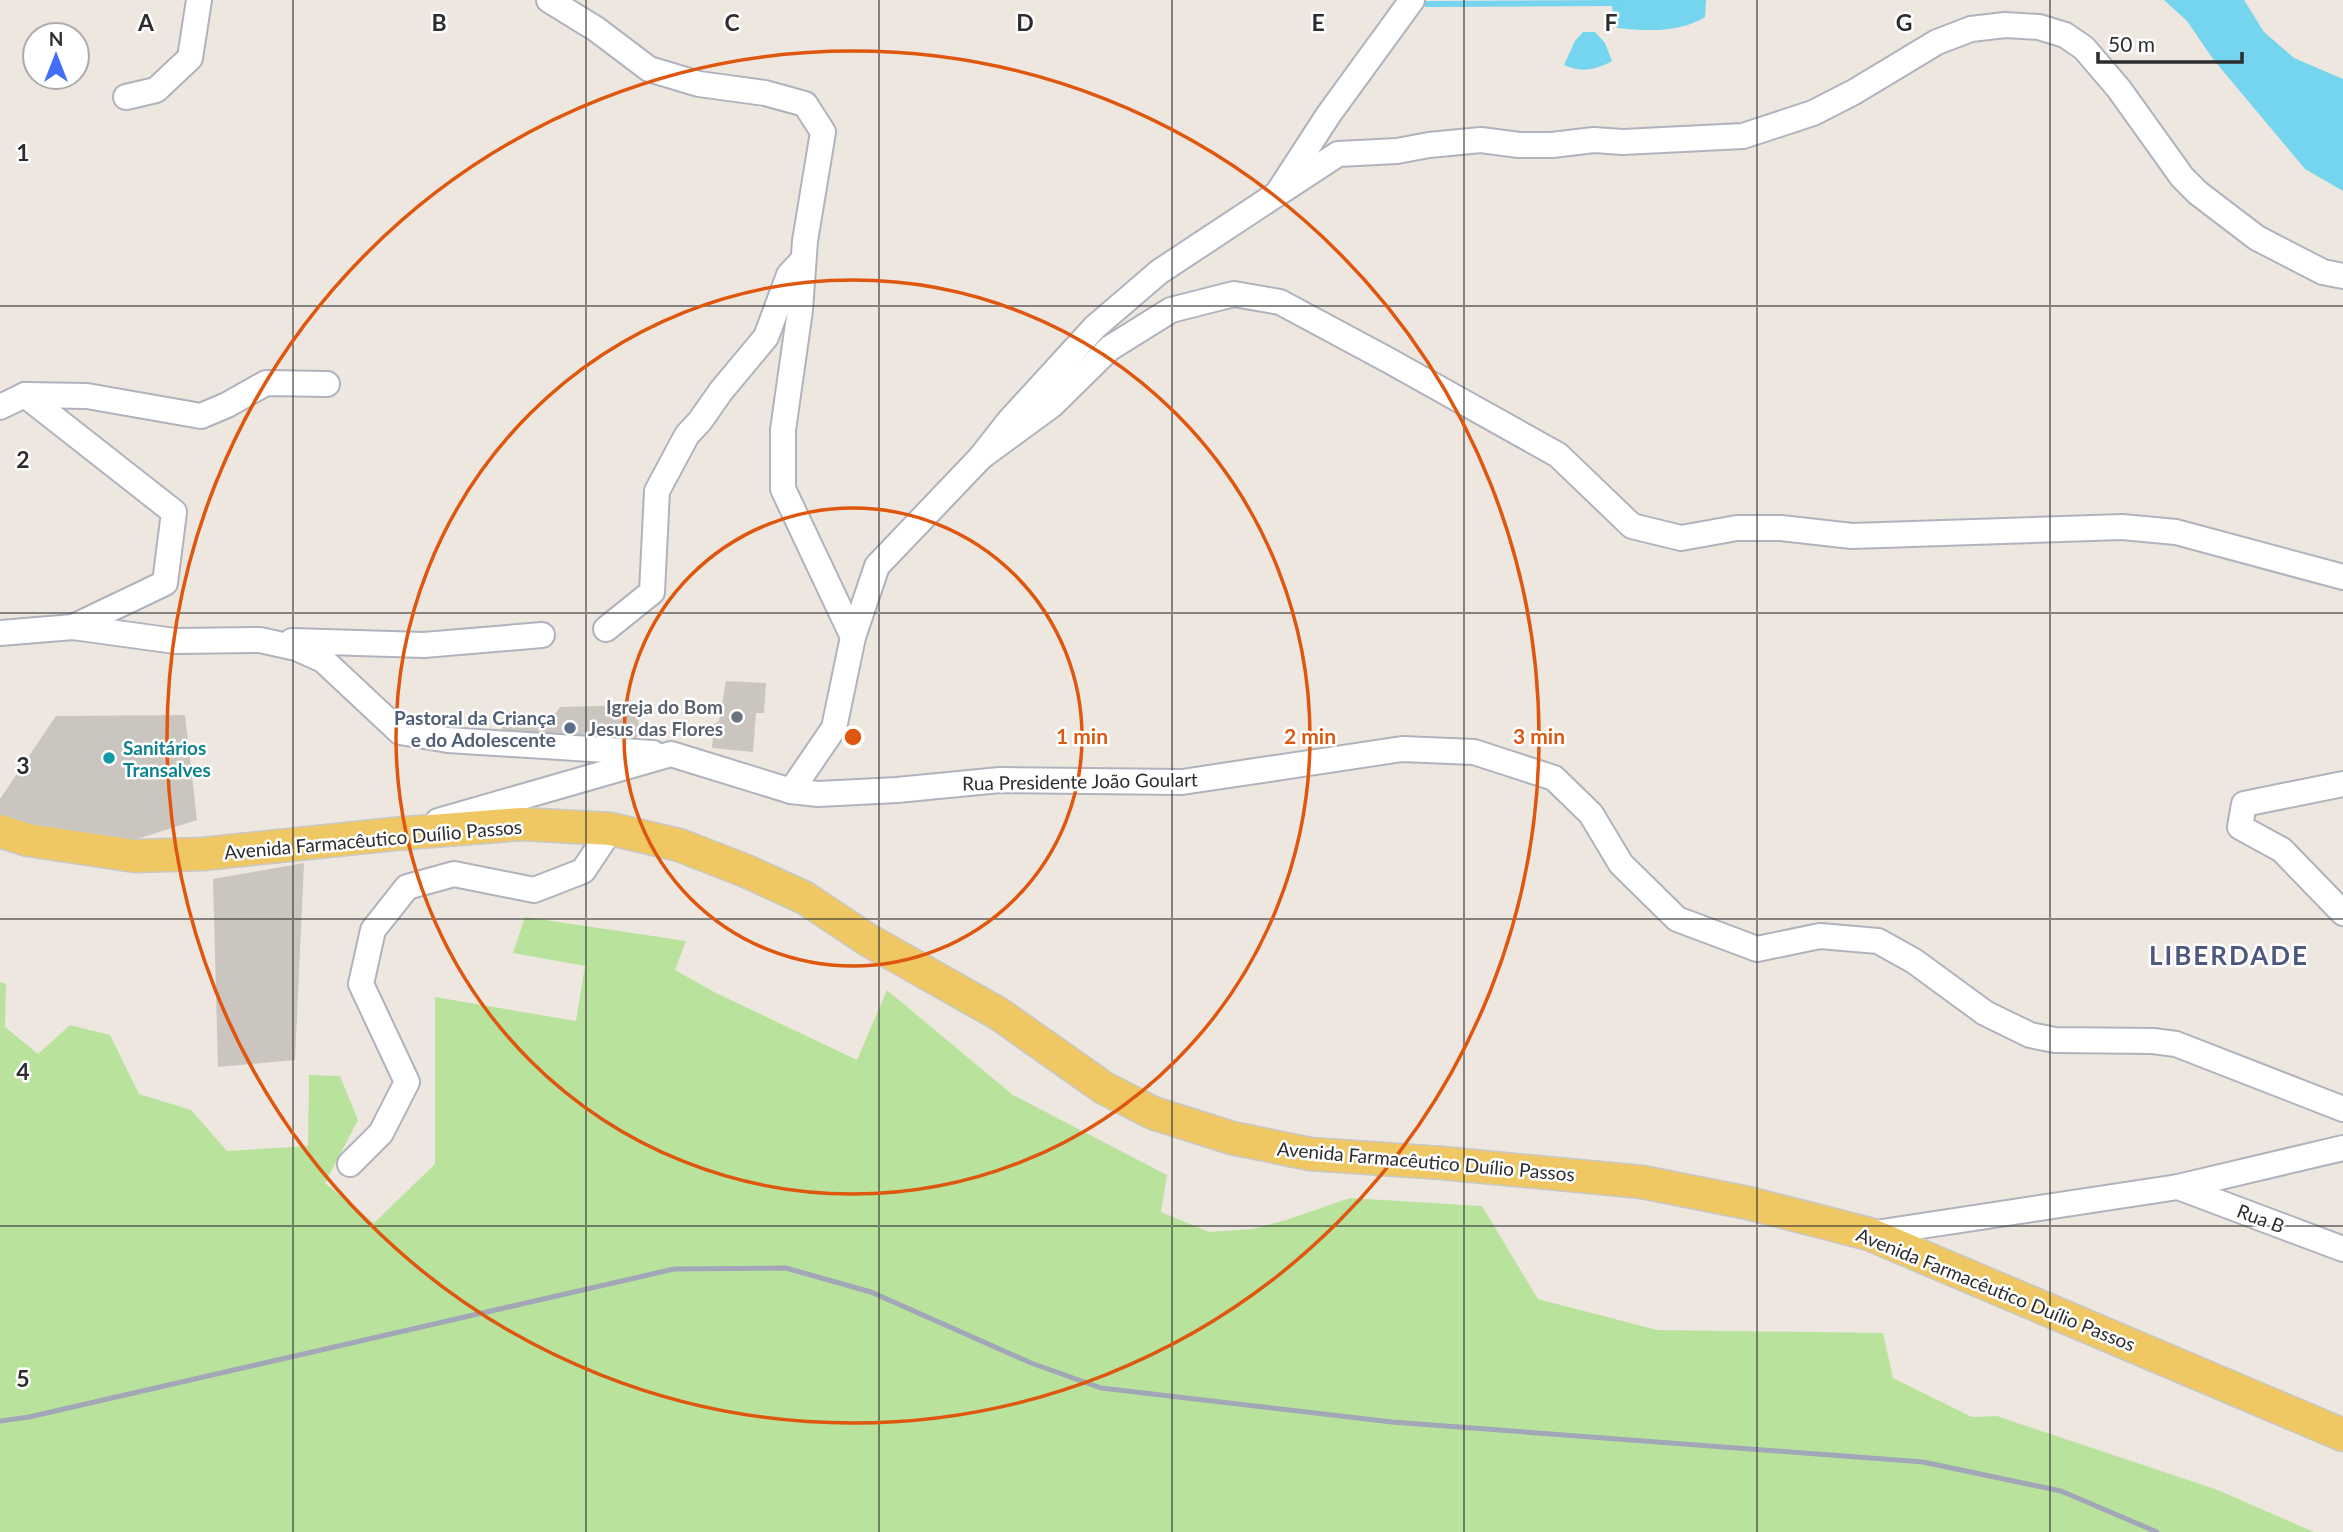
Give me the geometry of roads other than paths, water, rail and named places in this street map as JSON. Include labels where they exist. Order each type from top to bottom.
[{"type":"main road","name":"Avenida Farmacêutico Duílio Passos","points":[[0,831],[28,840],[135,856],[203,854],[521,824],[611,829],[679,845],[805,898],[868,940],[999,1014],[1060,1054],[1104,1088],[1153,1113],[1232,1139],[1310,1154],[1442,1163],[1642,1182],[1748,1203],[1869,1234],[2343,1435]]},
{"type":"street","points":[[126,97],[156,90],[190,58],[199,0]]},
{"type":"street","points":[[549,0],[596,29],[649,69],[699,84],[765,93],[805,104],[823,132],[805,241],[800,310],[783,430],[783,489],[853,637]]},
{"type":"street","points":[[1277,194],[1329,114],[1412,0]]},
{"type":"street","points":[[791,791],[834,728],[853,637],[877,566],[981,457],[1010,420],[1095,327],[1159,272],[1338,154],[1397,151],[1481,140],[1519,145],[1552,145],[1594,140],[1623,142],[1743,136],[1813,113],[1854,92],[1937,42],[1971,29],[2005,25],[2039,27],[2065,35],[2084,48],[2119,89],[2182,177],[2206,199],[2257,239],[2323,272],[2343,275]]},
{"type":"street","points":[[606,629],[652,592],[657,491],[687,435],[766,337],[789,275],[804,260]]},
{"type":"street","points":[[981,457],[1052,405],[1110,348],[1171,310],[1234,294],[1280,302],[1558,455],[1632,526],[1681,538],[1737,528],[1781,528],[1852,536],[2122,527],[2176,532],[2343,577]]},
{"type":"street","points":[[0,407],[25,395],[87,396],[201,416],[266,383],[327,384]]},
{"type":"street","points":[[25,395],[174,512],[165,583],[72,627]]},
{"type":"street","name":"Rua Presidente João Goulart","points":[[0,633],[72,627],[174,641],[260,640],[296,648],[323,660],[400,732],[448,740],[671,754],[791,791],[818,794],[1000,780],[1181,782],[1402,749],[1474,752],[1554,778],[1591,814],[1621,864],[1677,919],[1757,949],[1820,936],[1878,941],[1914,961],[1985,1013],[2031,1035],[2055,1040],[2153,1041],[2176,1044],[2343,1109]]},
{"type":"street","points":[[260,640],[424,645],[542,635]]},
{"type":"street","points":[[394,834],[671,754]]},
{"type":"street","points":[[2343,783],[2244,804],[2240,827],[2282,850],[2343,913]]},
{"type":"street","points":[[349,1164],[382,1133],[407,1082],[361,984],[373,930],[407,887],[454,874],[534,890],[583,871],[611,829]]},
{"type":"street","points":[[1869,1234],[2178,1187],[2343,1148]]},
{"type":"street","name":"Rua B","points":[[2178,1187],[2343,1249]]},
{"type":"water","points":[[1612,0],[1706,0],[1705,17],[1674,28],[1617,28],[1613,21]]},
{"type":"water","points":[[2164,0],[2244,0],[2264,32],[2294,58],[2343,79],[2343,191],[2305,169],[2213,59],[2187,21]]},
{"type":"water","points":[[1583,32],[1595,32],[1605,43],[1612,61],[1588,69],[1564,65],[1575,41]]},
{"type":"waterway","points":[[1419,0],[1426,4],[1619,3]]},
{"type":"railway","points":[[0,1421],[29,1417],[674,1269],[786,1268],[871,1292],[1031,1363],[1101,1388],[1392,1422],[1923,1462],[2061,1491],[2157,1532]]},
{"type":"place","name":"Igreja do Bom Jesus das Flores","points":[[737,717]]},
{"type":"place","name":"Pastoral da Criança e do Adolescente","points":[[570,728]]},
{"type":"place","name":"Sanitários Transalves","points":[[109,758]]},
{"type":"district","name":"LIBERDADE","points":[[2229,955]]}]
